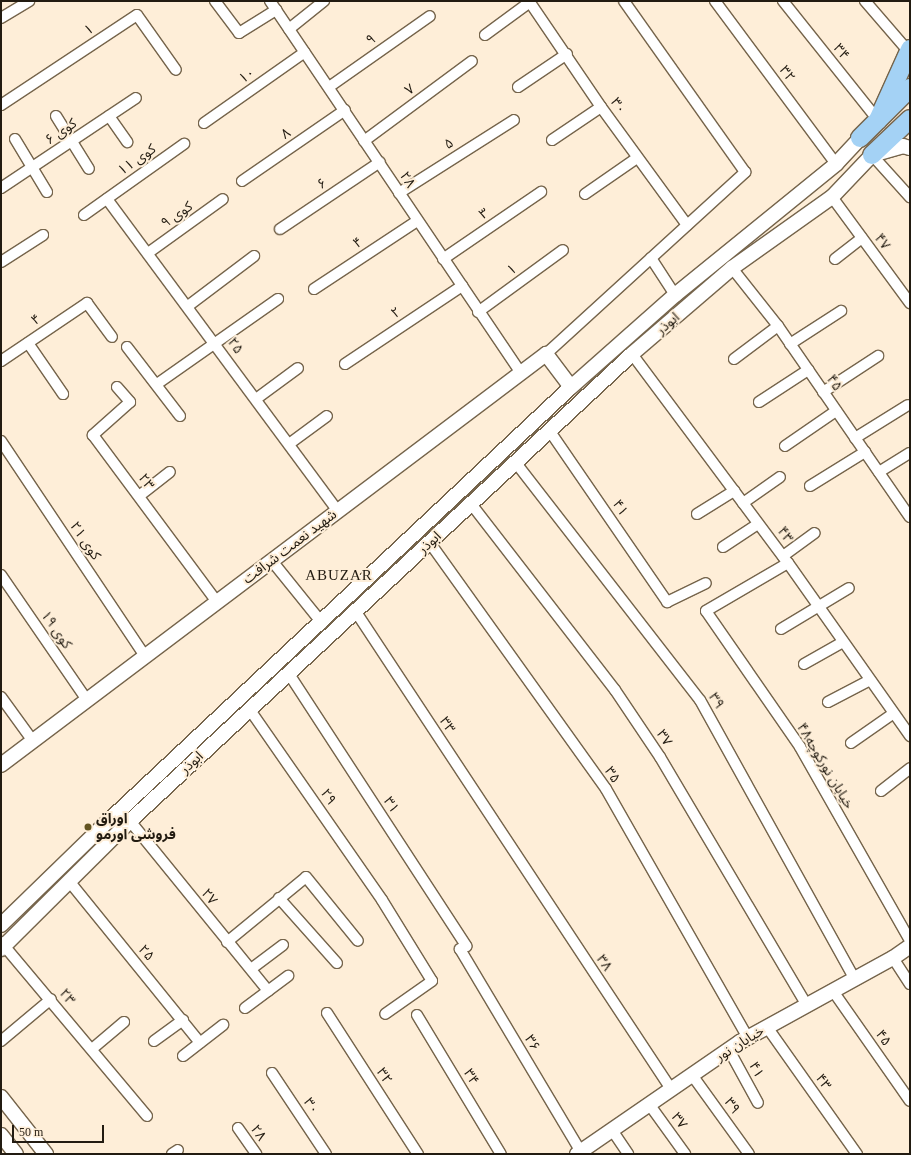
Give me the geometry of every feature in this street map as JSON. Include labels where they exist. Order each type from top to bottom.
[{"type":"highway","points":[[878,120],[910,51]]},
{"type":"highway","points":[[860,138],[910,88]]},
{"type":"highway","points":[[872,155],[910,119]]},
{"type":"main road","name":"ابوذر","points":[[1,925],[105,824],[322,623],[571,387],[675,295],[836,164],[860,138]]},
{"type":"main road","points":[[872,155],[904,146],[910,148]]},
{"type":"main road","name":"ابوذر","points":[[2,945],[115,835],[472,505],[549,430],[632,354],[732,268],[832,197],[872,155]]},
{"type":"main road","points":[[546,354],[571,387]]},
{"type":"main road","name":"شهید نعمت شرافت","points":[[1,765],[546,354]]},
{"type":"main road","points":[[105,824],[115,835]]},
{"type":"main road","name":"خیابان نور","points":[[579,1153],[748,1038],[807,1006],[854,978],[893,958],[910,946]]},
{"type":"main road","points":[[1,1097],[46,1154]]},
{"type":"main road","points":[[1,1135],[16,1154]]},
{"type":"street","points":[[1,18],[29,1]]},
{"type":"street","points":[[216,1],[238,33],[273,5]]},
{"type":"street","points":[[289,29],[324,1]]},
{"type":"street","points":[[546,354],[745,172],[624,1]]},
{"type":"street","name":"۳۲","points":[[715,1],[836,164]]},
{"type":"street","name":"۳۴","points":[[783,1],[878,120]]},
{"type":"street","points":[[865,1],[910,51]]},
{"type":"street","points":[[485,35],[530,2]]},
{"type":"street","name":"۳۰","points":[[530,2],[601,107],[687,225]]},
{"type":"street","name":"۲۸","points":[[273,5],[345,110],[364,141],[380,162],[417,221],[444,259],[478,312],[521,373]]},
{"type":"street","name":"۱","points":[[1,105],[137,15],[176,70]]},
{"type":"street","name":"۹","points":[[329,87],[430,16]]},
{"type":"street","name":"۱۰","points":[[204,123],[305,52]]},
{"type":"street","points":[[518,87],[566,54]]},
{"type":"street","name":"۷","points":[[364,141],[472,61]]},
{"type":"street","name":"کوی ۶","points":[[1,188],[136,98]]},
{"type":"street","points":[[552,140],[601,107]]},
{"type":"street","name":"۸","points":[[242,181],[345,110]]},
{"type":"street","points":[[56,116],[89,168]]},
{"type":"street","points":[[109,116],[127,142]]},
{"type":"street","name":"۵","points":[[399,193],[514,120]]},
{"type":"street","points":[[15,138],[47,192]]},
{"type":"street","name":"کوی ۱۱","points":[[84,215],[184,144]]},
{"type":"street","points":[[872,155],[910,197]]},
{"type":"street","points":[[585,194],[637,158]]},
{"type":"street","name":"۶","points":[[280,229],[380,162]]},
{"type":"street","name":"۳","points":[[444,259],[541,192]]},
{"type":"street","name":"۴۷","points":[[832,197],[910,303]]},
{"type":"street","name":"۲۵","points":[[107,199],[188,306],[338,511]]},
{"type":"street","name":"کوی ۹","points":[[148,253],[223,200]]},
{"type":"street","name":"۴","points":[[314,289],[417,221]]},
{"type":"street","points":[[1,262],[43,235]]},
{"type":"street","points":[[835,259],[862,238]]},
{"type":"street","name":"۱","points":[[478,312],[563,250]]},
{"type":"street","points":[[188,306],[254,256]]},
{"type":"street","points":[[651,258],[675,295]]},
{"type":"street","name":"۴۵","points":[[732,268],[778,326],[836,411],[909,513]]},
{"type":"street","name":"۲","points":[[345,364],[462,286]]},
{"type":"street","points":[[157,384],[278,299]]},
{"type":"street","name":"۴","points":[[1,360],[87,303],[112,337]]},
{"type":"street","points":[[790,344],[841,311]]},
{"type":"street","points":[[734,359],[778,326]]},
{"type":"street","points":[[28,343],[63,394]]},
{"type":"street","points":[[127,347],[157,384],[180,416]]},
{"type":"street","name":"۴۳","points":[[632,354],[819,606],[910,736]]},
{"type":"street","points":[[823,392],[878,356]]},
{"type":"street","points":[[256,399],[298,368]]},
{"type":"street","points":[[759,402],[808,370]]},
{"type":"street","name":"۲۳","points":[[117,387],[130,402],[94,435],[217,602]]},
{"type":"street","points":[[855,438],[908,405]]},
{"type":"street","points":[[785,446],[836,411]]},
{"type":"street","points":[[289,444],[327,416]]},
{"type":"street","name":"۴۱","points":[[549,430],[667,602],[706,583]]},
{"type":"street","name":"کوی ۲۱","points":[[1,441],[146,656]]},
{"type":"street","points":[[810,486],[865,452]]},
{"type":"street","points":[[879,472],[910,453]]},
{"type":"street","name":"۳۹","points":[[516,463],[700,700],[854,978]]},
{"type":"street","points":[[139,496],[170,472]]},
{"type":"street","points":[[743,503],[780,477]]},
{"type":"street","points":[[697,514],[734,491]]},
{"type":"street","name":"۳۷","points":[[472,505],[615,690],[660,757],[807,1006]]},
{"type":"street","points":[[723,546],[758,524]]},
{"type":"street","points":[[785,560],[815,533]]},
{"type":"street","name":"۳۵","points":[[430,544],[606,789],[748,1038]]},
{"type":"street","name":"خیابان نورکوچه۴۸","points":[[785,560],[706,611],[800,747],[910,940]]},
{"type":"street","points":[[272,561],[322,623]]},
{"type":"street","name":"کوی ۱۹","points":[[1,575],[87,700]]},
{"type":"street","points":[[781,629],[849,588]]},
{"type":"street","name":"۳۳","points":[[356,612],[513,852]]},
{"type":"street","points":[[804,664],[843,642]]},
{"type":"street","name":"۳۱","points":[[289,674],[466,946],[460,949]]},
{"type":"street","points":[[828,702],[870,680]]},
{"type":"street","points":[[1,697],[33,741]]},
{"type":"street","name":"۲۹","points":[[250,710],[382,900],[432,981],[386,1014]]},
{"type":"street","points":[[852,743],[894,713]]},
{"type":"street","points":[[880,791],[910,768]]},
{"type":"street","name":"۲۷","points":[[130,821],[268,991]]},
{"type":"street","name":"۳۸","points":[[513,852],[671,1089]]},
{"type":"street","points":[[227,942],[306,877],[358,941]]},
{"type":"street","name":"۲۵","points":[[69,881],[183,1020],[200,1043]]},
{"type":"street","points":[[280,898],[337,963]]},
{"type":"street","name":"۲۳","points":[[2,945],[51,999],[147,1116]]},
{"type":"street","points":[[251,969],[283,945]]},
{"type":"street","name":"۳۶","points":[[460,949],[579,1153]]},
{"type":"street","points":[[893,958],[910,984]]},
{"type":"street","points":[[245,1008],[288,976]]},
{"type":"street","name":"۴۵","points":[[833,991],[910,1101]]},
{"type":"street","points":[[1,1041],[51,999]]},
{"type":"street","name":"۳۲","points":[[327,1013],[418,1154]]},
{"type":"street","name":"۳۴","points":[[417,1015],[501,1154]]},
{"type":"street","points":[[154,1041],[183,1020]]},
{"type":"street","points":[[92,1049],[124,1022]]},
{"type":"street","points":[[183,1056],[223,1025]]},
{"type":"street","name":"۴۳","points":[[767,1027],[857,1154]]},
{"type":"street","name":"۴۱","points":[[729,1050],[758,1104]]},
{"type":"street","name":"۳۰","points":[[272,1073],[326,1154]]},
{"type":"street","name":"۳۹","points":[[692,1075],[749,1154]]},
{"type":"street","name":"۳۷","points":[[649,1104],[685,1154]]},
{"type":"street","name":"۲۸","points":[[238,1128],[256,1154]]},
{"type":"street","points":[[612,1130],[628,1154]]},
{"type":"place","name":"اوراق فروشی اورمو","points":[[88,827]]},
{"type":"district","name":"ABUZAR","points":[[339,576]]}]
